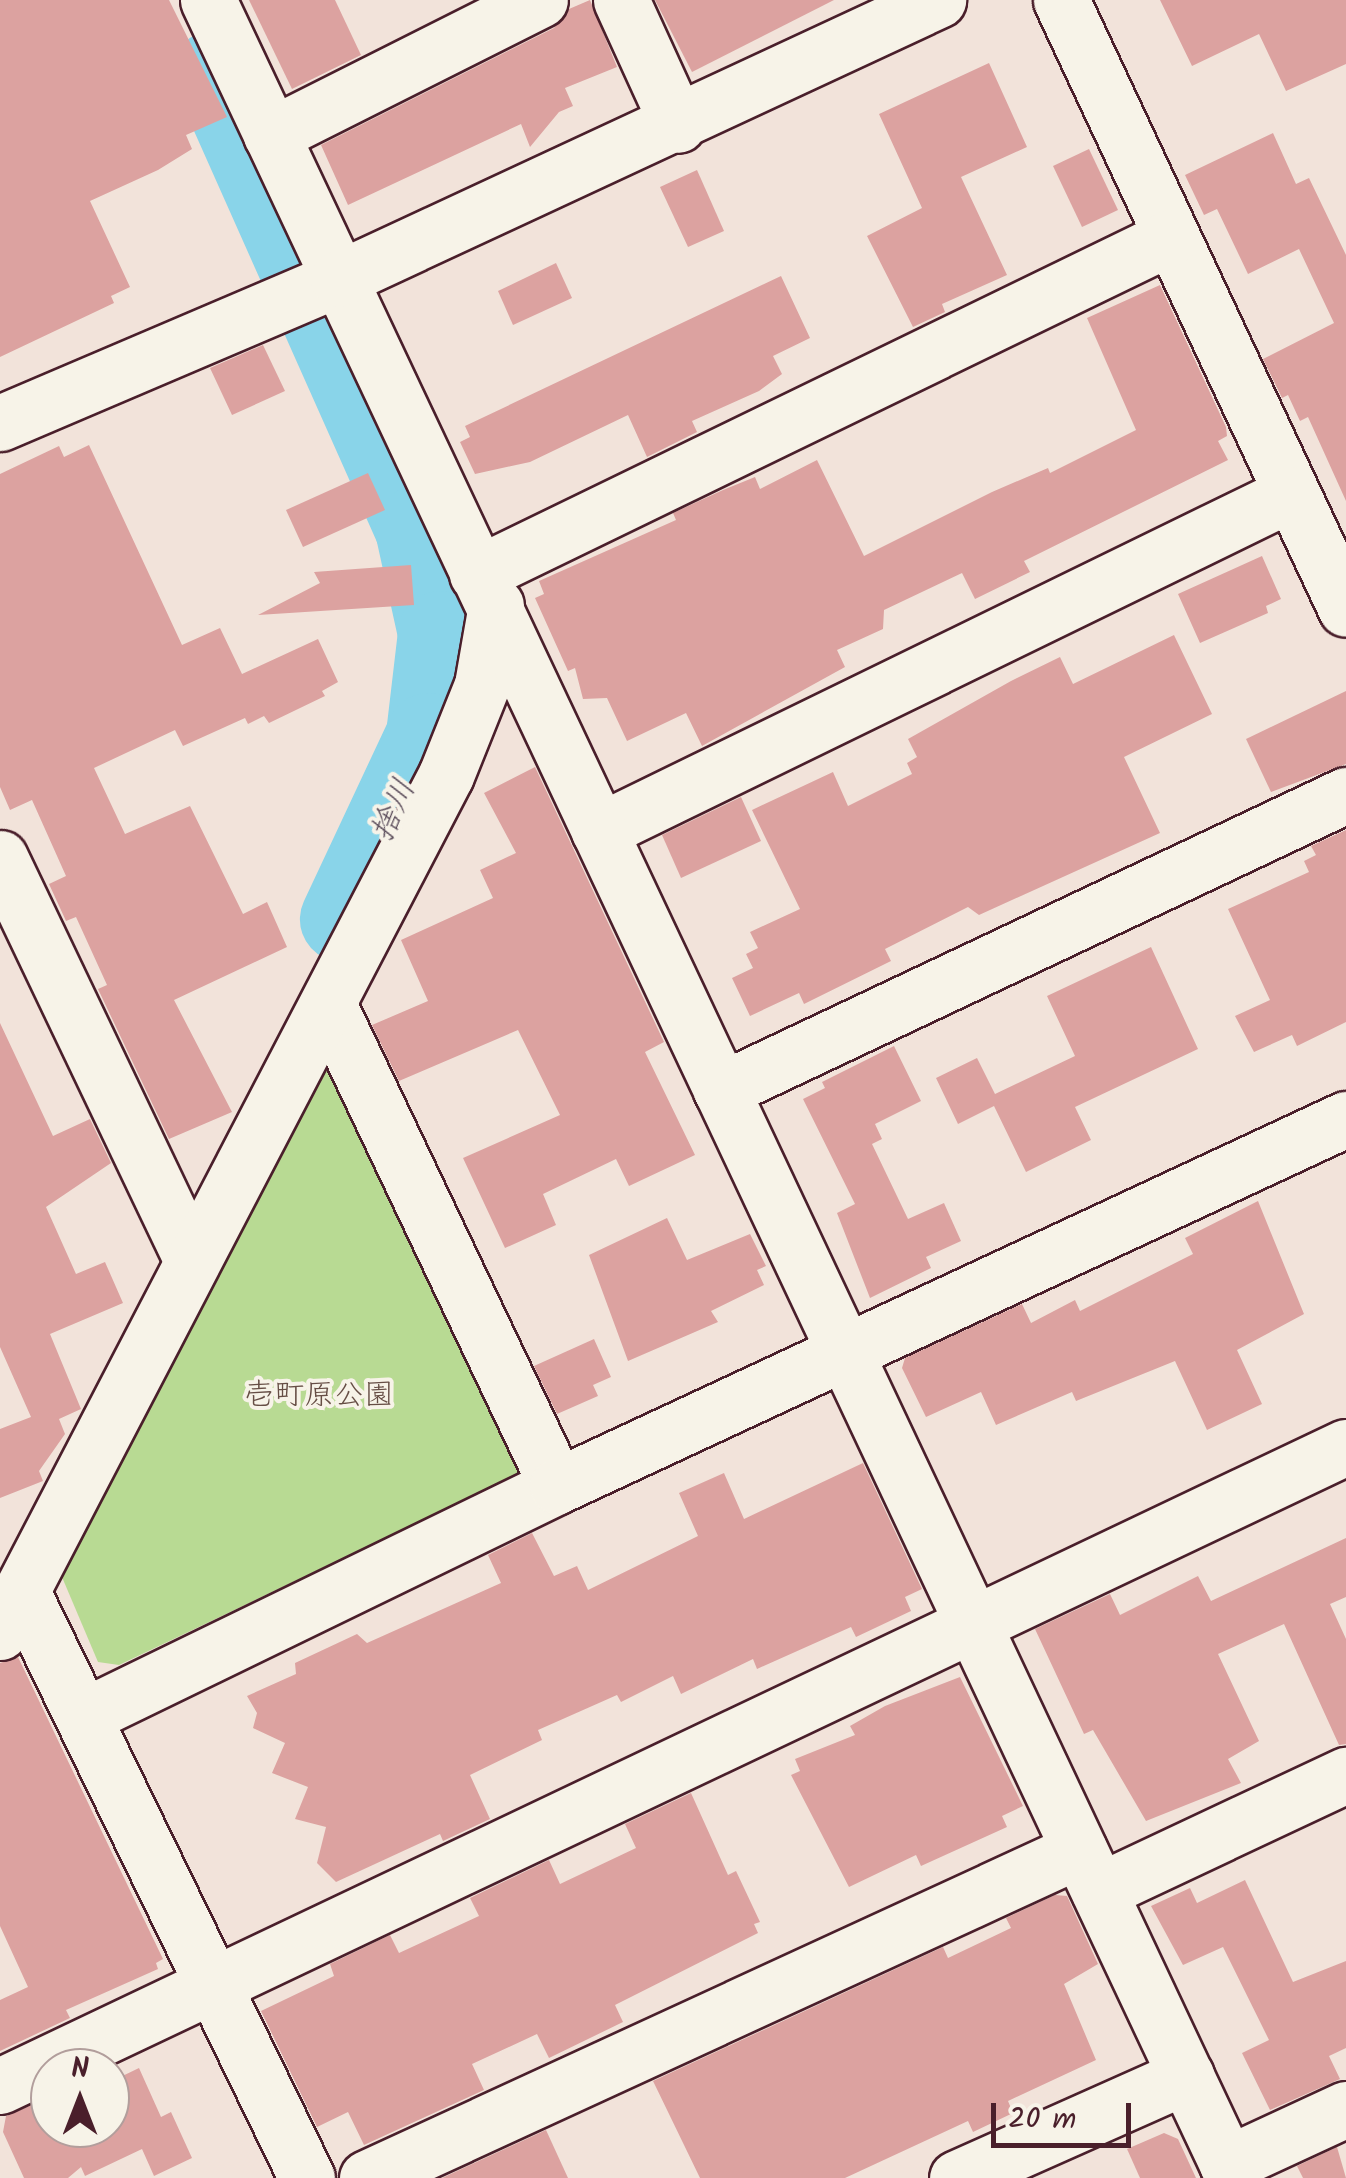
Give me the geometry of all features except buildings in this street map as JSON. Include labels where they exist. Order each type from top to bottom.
[{"type":"street","points":[[208,0],[1231,2171],[1346,2109]]},
{"type":"street","points":[[270,135],[540,0]]},
{"type":"street","points":[[621,0],[678,124]]},
{"type":"street","points":[[0,423],[338,279],[938,0]]},
{"type":"street","points":[[1061,0],[1346,609]]},
{"type":"street","points":[[487,590],[1171,237]]},
{"type":"street","points":[[599,831],[1290,494]]},
{"type":"street","points":[[307,2178],[215,1978],[84,1716],[12,1614],[446,775],[482,685],[487,590]]},
{"type":"street","points":[[721,1090],[1346,794]]},
{"type":"street","points":[[0,858],[192,1260]]},
{"type":"street","points":[[329,1006],[557,1486]]},
{"type":"street","points":[[84,1716],[557,1486],[1346,1119]]},
{"type":"street","points":[[0,2086],[215,1978],[1346,1447]]},
{"type":"street","points":[[367,2178],[1089,1871],[1346,1775]]},
{"type":"street","points":[[958,2178],[1186,2076]]},
{"type":"green space","name":"壱町原公園","points":[[310,1064],[330,1065],[530,1469],[119,1665],[98,1662],[59,1570]]},
{"type":"waterway","name":"捨川","points":[[214,72],[417,528],[440,633],[428,735],[342,919]]}]
